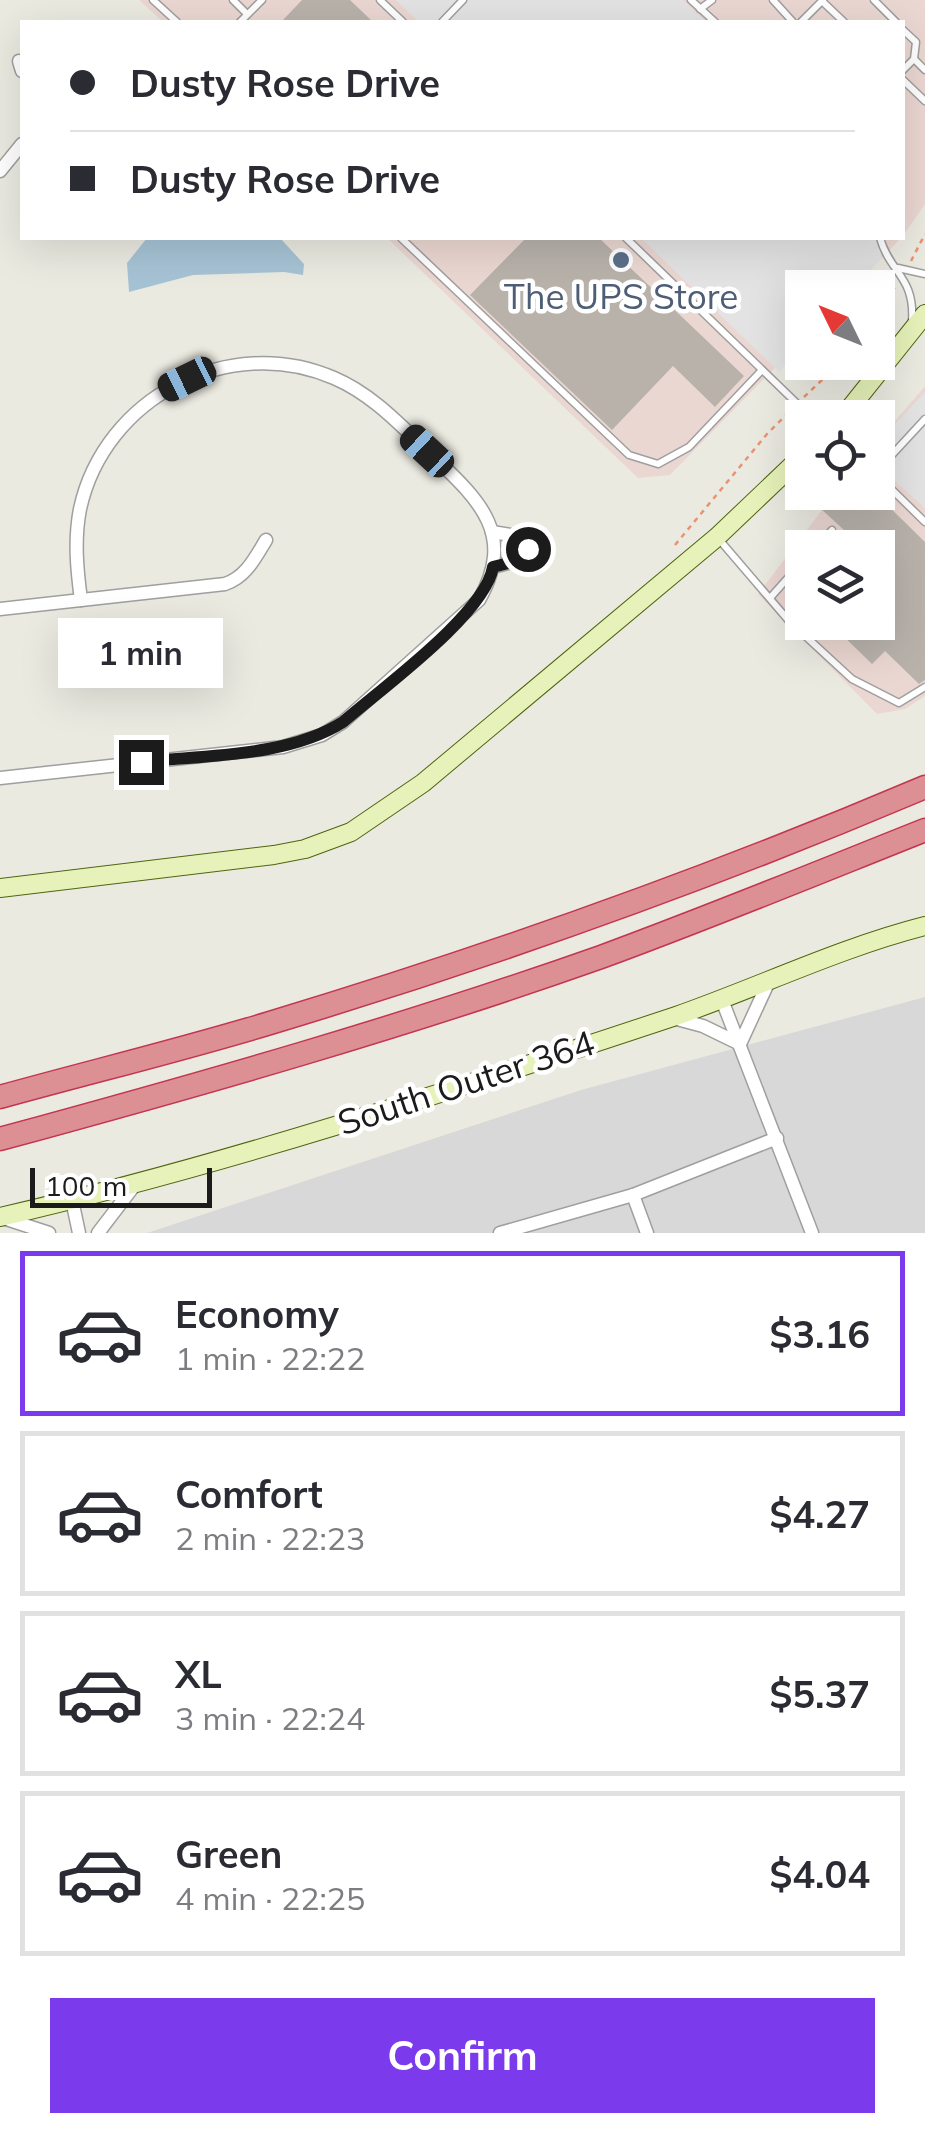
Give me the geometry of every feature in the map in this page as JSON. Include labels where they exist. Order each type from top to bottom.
[{"type":"highway","points":[[0,1097],[266,1024],[443,968],[654,895],[884,805],[925,784]]},
{"type":"highway","points":[[0,1139],[262,1066],[520,984],[727,909],[925,830]]},
{"type":"main road","points":[[858,400],[918,333],[925,314]]},
{"type":"main road","points":[[0,888],[274,856],[351,832],[423,783],[717,537],[785,472]]},
{"type":"main road","name":"South Outer 364","points":[[0,1217],[420,1101],[722,1000],[872,940],[925,926]]},
{"type":"street","points":[[0,171],[20,146]]},
{"type":"street","points":[[0,778],[283,746],[322,735],[343,722],[468,612],[487,587],[493,567],[492,532],[482,506],[471,492],[383,409],[354,388],[324,374],[290,366],[254,363],[220,368],[187,379],[154,397],[124,424],[101,454],[86,489],[78,525],[76,561],[81,600]]},
{"type":"street","points":[[492,532],[517,536],[528,549],[520,560],[493,567]]},
{"type":"street","points":[[0,609],[225,584],[236,580],[250,566],[266,540]]},
{"type":"street","points":[[740,1044],[769,981]]},
{"type":"street","points":[[722,1000],[812,1233]]},
{"type":"street","points":[[670,1018],[703,1026],[740,1044]]},
{"type":"street","points":[[500,1233],[634,1194],[777,1138]]},
{"type":"street","points":[[98,1233],[136,1182]]},
{"type":"street","points":[[634,1194],[647,1233]]},
{"type":"street","points":[[72,1200],[79,1233]]},
{"type":"street","points":[[0,1217],[49,1233]]},
{"type":"lane","points":[[153,0],[175,20]]},
{"type":"lane","points":[[233,0],[247,14]]},
{"type":"lane","points":[[242,20],[262,0]]},
{"type":"lane","points":[[380,0],[401,20]]},
{"type":"lane","points":[[444,20],[464,0]]},
{"type":"lane","points":[[691,0],[714,20]]},
{"type":"lane","points":[[700,9],[712,0]]},
{"type":"lane","points":[[773,0],[791,20]]},
{"type":"lane","points":[[803,20],[822,0],[842,20]]},
{"type":"lane","points":[[874,0],[894,20]]},
{"type":"lane","points":[[905,32],[916,42],[914,59],[905,68]]},
{"type":"lane","points":[[914,59],[925,70]]},
{"type":"lane","points":[[905,82],[925,101]]},
{"type":"lane","points":[[403,240],[628,455],[658,464],[689,447],[762,370]]},
{"type":"lane","points":[[628,240],[793,400]]},
{"type":"lane","points":[[881,240],[912,294],[918,333]]},
{"type":"lane","points":[[898,268],[925,274]]},
{"type":"lane","points":[[895,453],[925,419]]},
{"type":"lane","points":[[895,490],[925,522]]},
{"type":"lane","points":[[717,537],[789,620],[852,679],[899,703],[925,688]]},
{"type":"lane","points":[[770,598],[785,581]]},
{"type":"path","points":[[801,400],[822,380]]},
{"type":"path","points":[[674,545],[785,416]]},
{"type":"shaded area","points":[[139,0],[925,0],[925,204],[905,233],[905,20],[161,20]]},
{"type":"shaded area","points":[[396,0],[683,0],[704,20],[417,20]]},
{"type":"shaded area","points":[[389,240],[899,240],[870,270],[785,270],[785,357],[670,475],[638,478]]},
{"type":"shaded area","points":[[643,240],[878,240],[882,257],[870,270],[785,270],[785,365],[779,372]]},
{"type":"shaded area","points":[[925,386],[925,696],[905,709],[877,714],[804,640],[895,640],[895,530],[807,530],[822,510],[895,510],[895,421]]},
{"type":"shaded area","points":[[925,392],[925,508],[895,481],[895,424]]},
{"type":"shaded area","points":[[785,559],[785,621],[758,594]]},
{"type":"shaded area","points":[[925,997],[925,1233],[147,1233],[581,1090]]},
{"type":"water","points":[[145,240],[282,240],[304,264],[303,275],[193,275],[129,292],[127,263]]},
{"type":"building","points":[[302,0],[350,0],[371,20],[283,20]]},
{"type":"building","points":[[524,240],[601,240],[744,376],[715,407],[673,366],[612,430],[470,295]]},
{"type":"building","points":[[822,510],[892,510],[925,542],[925,680],[919,684],[885,651],[872,664],[847,640],[895,640],[895,530],[844,530]]},
{"type":"place","name":"The UPS Store","points":[[621,260]]},
{"type":"route","points":[[141,762],[283,746],[322,735],[343,722],[468,612],[487,587],[493,567],[520,560],[528,549]]}]
